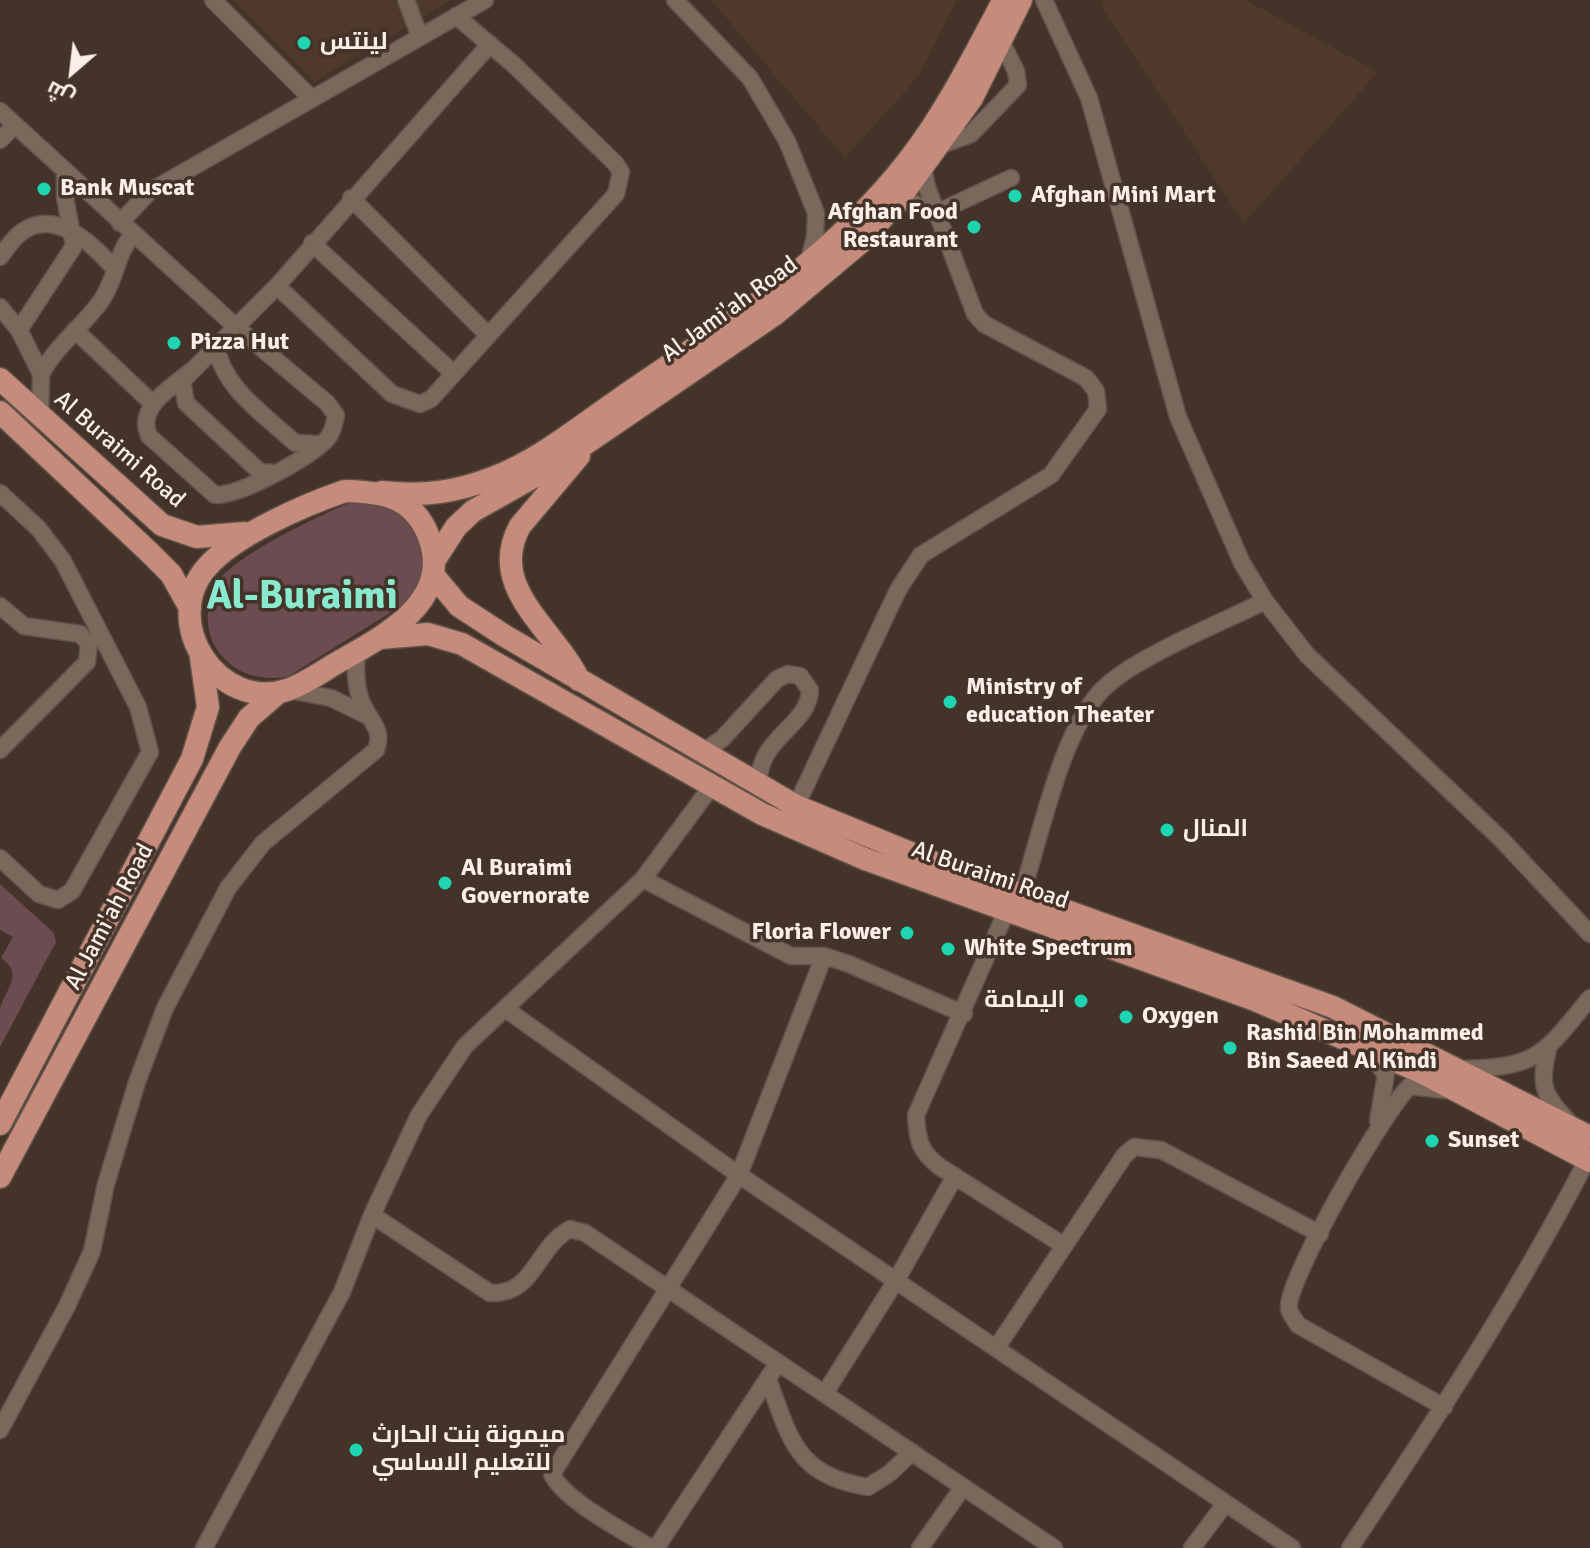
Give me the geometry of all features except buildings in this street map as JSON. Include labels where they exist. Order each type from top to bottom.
[{"type":"main road","name":"Al Jami'ah Road","points":[[382,492],[430,495],[498,476],[544,451],[763,301],[857,219],[908,161],[1004,20],[1021,0]]},
{"type":"main road","name":"Al Jami'ah Road","points":[[434,568],[456,527],[473,511],[587,443],[774,315],[861,242],[941,145],[972,98],[1004,20]]},
{"type":"main road","name":"Al Buraimi Road","points":[[0,379],[162,525],[197,537],[226,538],[262,530]]},
{"type":"main road","name":"Al Buraimi Road","points":[[0,412],[171,574],[190,608]]},
{"type":"main road","points":[[579,681],[564,653],[515,589],[509,564],[513,538],[520,526],[562,480],[587,443]]},
{"type":"main road","points":[[345,491],[382,492],[408,504],[423,524],[434,547],[434,568],[424,597],[404,621],[357,652],[284,691],[247,693],[222,680],[200,653],[192,635],[190,608],[206,568],[225,551],[262,530],[345,491]]},
{"type":"main road","name":"Al Buraimi Road","points":[[434,568],[459,606],[579,681],[796,806],[1015,902],[1361,1046],[1470,1096],[1589,1161]]},
{"type":"main road","name":"Al Buraimi Road","points":[[380,638],[428,634],[462,644],[711,787],[865,859],[1015,902],[1333,1007],[1462,1069],[1583,1133]]},
{"type":"main road","name":"Al Jami'ah Road","points":[[0,1124],[198,746],[208,707],[207,679],[200,653]]},
{"type":"main road","name":"Al Jami'ah Road","points":[[0,1177],[230,747],[249,718],[284,691]]},
{"type":"street","points":[[406,0],[420,37]]},
{"type":"street","points":[[41,374],[101,300],[115,269],[126,228],[149,192],[485,0]]},
{"type":"street","points":[[675,0],[750,78],[787,141],[816,213],[815,237],[808,263]]},
{"type":"street","points":[[1044,0],[1055,30],[1089,98],[1178,417],[1223,522],[1265,601],[1307,655],[1348,698],[1502,840],[1590,934]]},
{"type":"street","points":[[219,2],[312,99]]},
{"type":"street","points":[[941,145],[971,134],[1018,85],[1004,20],[1030,10],[1041,12],[1055,30]]},
{"type":"street","points":[[277,286],[392,394],[420,404],[431,399],[616,194],[621,183],[621,172],[615,163],[490,44],[456,16]]},
{"type":"street","points":[[274,473],[260,472],[186,403],[182,381],[277,286],[351,198],[490,44]]},
{"type":"street","points":[[0,111],[235,326],[327,403],[336,415],[333,429],[324,443],[274,473],[230,495],[215,495],[149,436],[144,425],[145,415],[153,404],[191,371]]},
{"type":"street","points":[[0,140],[15,125]]},
{"type":"street","points":[[796,806],[898,590],[921,555],[1051,475],[1098,409],[1096,391],[1086,378],[984,324],[975,314],[936,213],[923,167]]},
{"type":"street","points":[[19,330],[74,246],[65,197],[65,172]]},
{"type":"street","points":[[897,202],[915,204],[936,213],[1011,178]]},
{"type":"street","points":[[351,198],[488,335]]},
{"type":"street","points":[[816,213],[831,222],[857,219]]},
{"type":"street","points":[[0,257],[19,234],[35,225],[57,226],[94,246],[115,269]]},
{"type":"street","points":[[312,243],[453,373]]},
{"type":"street","points":[[0,307],[19,330],[41,374],[40,415]]},
{"type":"street","points":[[75,330],[153,404]]},
{"type":"street","points":[[216,344],[218,366],[295,443],[324,443]]},
{"type":"street","points":[[0,493],[39,529],[63,561],[95,641],[138,707],[150,752],[72,891],[58,900],[39,894],[0,858]]},
{"type":"street","points":[[1063,1245],[923,1155],[917,1138],[916,1115],[1015,902],[1069,744],[1090,704],[1122,673],[1265,601]]},
{"type":"street","points":[[0,606],[24,626],[80,634],[95,641]]},
{"type":"street","points":[[0,750],[87,662],[95,641]]},
{"type":"street","points":[[0,1430],[67,1306],[92,1251],[110,1169],[165,1008],[243,864],[263,843],[376,750],[380,738],[378,728],[369,717],[357,685],[357,652]]},
{"type":"street","points":[[702,752],[722,739],[777,679],[788,674],[800,676],[810,690],[808,702],[767,750],[760,766],[759,784]]},
{"type":"street","points":[[284,691],[331,698],[369,717]]},
{"type":"street","points":[[204,1548],[342,1292],[372,1215],[419,1115],[465,1046],[507,1010],[643,879],[711,787]]},
{"type":"street","points":[[643,879],[791,956],[824,956],[964,1014]]},
{"type":"street","points":[[778,1363],[654,1548],[556,1483],[552,1474],[670,1290],[739,1175],[824,956]]},
{"type":"street","points":[[1462,1069],[1514,1066],[1548,1049],[1590,998]]},
{"type":"street","points":[[507,1010],[739,1175],[1292,1548]]},
{"type":"street","points":[[1361,1046],[1386,1074],[1376,1130]]},
{"type":"street","points":[[1548,1049],[1543,1072],[1544,1091],[1583,1133]]},
{"type":"street","points":[[1444,1407],[1298,1325],[1289,1310],[1291,1292],[1376,1130],[1410,1086],[1470,1096]]},
{"type":"street","points":[[997,1347],[1063,1245],[1124,1156],[1134,1147],[1147,1146],[1320,1234]]},
{"type":"street","points":[[1350,1548],[1444,1407],[1589,1161]]},
{"type":"street","points":[[825,1393],[897,1279],[955,1176]]},
{"type":"street","points":[[372,1215],[490,1293],[507,1294],[519,1288],[556,1237],[570,1229],[585,1233],[1054,1548]]},
{"type":"street","points":[[768,1379],[798,1451],[819,1473],[868,1487],[890,1473],[912,1452]]},
{"type":"street","points":[[920,1548],[963,1487]]},
{"type":"street","points":[[1192,1548],[1225,1504]]},
{"type":"shaded area","points":[[234,0],[451,0],[314,82]]},
{"type":"shaded area","points":[[711,0],[957,0],[918,77],[845,158]]},
{"type":"shaded area","points":[[1104,0],[1246,0],[1378,72],[1244,223],[1100,5]]},
{"type":"shaded area","points":[[349,503],[382,504],[408,519],[416,530],[424,557],[420,585],[414,598],[287,677],[259,677],[235,668],[218,651],[210,635],[208,606],[215,585],[242,559]]},
{"type":"shaded area","points":[[0,884],[54,933],[56,942],[0,1047],[0,1009],[13,976],[8,964],[1,958],[13,937],[0,930]]},
{"type":"place","name":"لينتس","points":[[304,43]]},
{"type":"place","name":"Bank Muscat","points":[[44,189]]},
{"type":"place","name":"Afghan Mini Mart","points":[[1015,196]]},
{"type":"place","name":"Afghan Food Restaurant","points":[[974,227]]},
{"type":"place","name":"Pizza Hut","points":[[174,343]]},
{"type":"place","name":"Ministry of education Theater","points":[[950,702]]},
{"type":"place","name":"المنال","points":[[1167,830]]},
{"type":"place","name":"Al Buraimi Governorate","points":[[445,883]]},
{"type":"place","name":"Floria Flower","points":[[907,933]]},
{"type":"place","name":"White Spectrum","points":[[948,949]]},
{"type":"place","name":"اليمامة","points":[[1081,1001]]},
{"type":"place","name":"Oxygen","points":[[1126,1017]]},
{"type":"place","name":"Rashid Bin Mohammed Bin Saeed Al Kindi","points":[[1230,1048]]},
{"type":"place","name":"Sunset","points":[[1432,1141]]},
{"type":"place","name":"ميمونة بنت الحارث للتعليم الاساسي","points":[[356,1450]]},
{"type":"district","name":"Al-Buraimi","points":[[302,597]]}]
